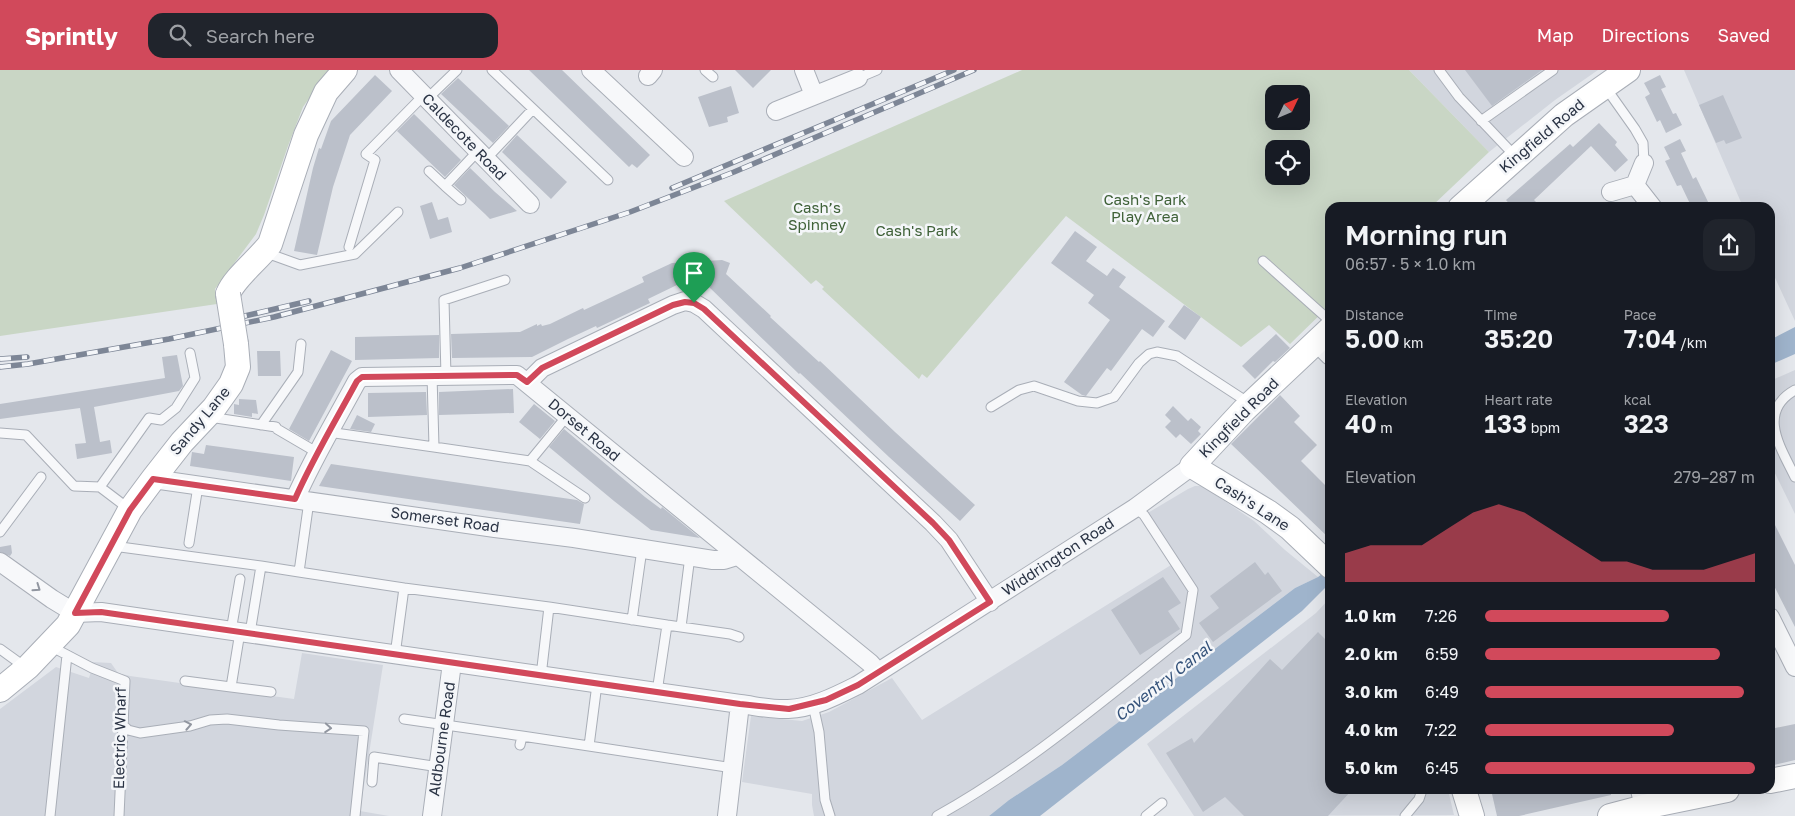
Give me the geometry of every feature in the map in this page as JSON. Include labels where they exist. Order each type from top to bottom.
[{"type":"street","name":"Sandy Lane","points":[[0,690],[27,669],[58,650],[68,625],[130,510],[182,442],[206,417],[231,384],[238,367],[228,294],[234,283],[270,244],[306,135],[326,92],[345,70]]},
{"type":"street","name":"Caldecote Road","points":[[399,70],[530,204]]},
{"type":"street","points":[[591,70],[684,157]]},
{"type":"street","points":[[804,70],[814,95]]},
{"type":"street","name":"Kingfield Road","points":[[1466,202],[1564,115],[1628,70]]},
{"type":"street","points":[[776,111],[858,78]]},
{"type":"street","points":[[1635,185],[1644,163]]},
{"type":"street","points":[[1611,192],[1635,185]]},
{"type":"street","points":[[1635,185],[1648,202]]},
{"type":"street","points":[[527,382],[542,368],[673,305],[685,302],[694,303],[704,309],[933,523],[949,540],[990,602]]},
{"type":"street","name":"Kingfield Road","points":[[1192,466],[1250,404],[1325,343]]},
{"type":"street","name":"Dorset Road","points":[[302,500],[318,453],[328,432],[357,381],[362,377],[517,375],[870,663],[878,672]]},
{"type":"street","name":"Widdrington Road","points":[[75,613],[101,612],[740,704],[781,709],[798,708],[813,705],[843,693],[878,672],[1135,508],[1192,466]]},
{"type":"street","name":"Cash's Lane","points":[[1192,466],[1268,512],[1325,561]]},
{"type":"street","name":"Somerset Road","points":[[153,479],[574,538],[713,560],[724,560],[737,556]]},
{"type":"street","points":[[0,562],[59,604],[75,613]]},
{"type":"street","points":[[1775,628],[1795,667]]},
{"type":"street","name":"Aldbourne Road","points":[[432,816],[452,663]]},
{"type":"street","points":[[727,816],[740,704]]},
{"type":"street","points":[[1775,780],[1795,776]]},
{"type":"street","points":[[1465,794],[1472,816]]},
{"type":"street","points":[[1610,816],[1642,798],[1684,794]]},
{"type":"lane","points":[[349,247],[375,160],[366,154],[425,97],[457,70]]},
{"type":"lane","points":[[492,70],[608,180]]},
{"type":"lane","points":[[705,70],[713,77]]},
{"type":"lane","points":[[858,78],[877,70]]},
{"type":"lane","points":[[1439,70],[1459,97],[1516,156]]},
{"type":"lane","points":[[1481,121],[1553,70]]},
{"type":"lane","points":[[1605,85],[1643,143],[1644,163]]},
{"type":"lane","points":[[446,186],[533,109]]},
{"type":"lane","points":[[429,171],[461,200]]},
{"type":"lane","points":[[264,252],[300,265],[355,254],[398,212]]},
{"type":"lane","points":[[1263,261],[1325,317]]},
{"type":"lane","points":[[434,447],[444,300],[505,280]]},
{"type":"lane","points":[[260,425],[298,372],[300,344]]},
{"type":"lane","points":[[992,407],[1019,390],[1034,386],[1078,401],[1098,403],[1114,397],[1139,364],[1149,354],[1157,352],[1177,356],[1250,404]]},
{"type":"lane","points":[[100,488],[149,418],[161,420],[176,408],[195,378],[190,353]]},
{"type":"lane","points":[[1775,413],[1779,402],[1795,390]]},
{"type":"lane","points":[[530,461],[567,416]]},
{"type":"lane","points":[[206,417],[276,427],[277,430],[318,453]]},
{"type":"lane","points":[[328,432],[530,461],[584,498]]},
{"type":"lane","points":[[1775,432],[1776,438],[1795,477]]},
{"type":"lane","points":[[0,433],[26,435],[74,486],[100,488],[130,510]]},
{"type":"lane","points":[[0,532],[42,477]]},
{"type":"lane","points":[[189,543],[198,486]]},
{"type":"lane","points":[[299,572],[302,500]]},
{"type":"lane","points":[[937,816],[998,778],[1066,730],[1186,635],[1193,590],[1144,515],[1135,508]]},
{"type":"lane","points":[[111,546],[550,607],[730,634],[739,637]]},
{"type":"lane","points":[[632,620],[642,549]]},
{"type":"lane","points":[[681,627],[690,556]]},
{"type":"lane","points":[[231,687],[240,632],[261,566]]},
{"type":"lane","points":[[240,579],[240,632]]},
{"type":"lane","points":[[395,654],[404,588]]},
{"type":"lane","points":[[541,676],[550,607]]},
{"type":"lane","points":[[657,692],[667,625]]},
{"type":"lane","points":[[0,649],[27,669]]},
{"type":"lane","points":[[50,816],[58,650]]},
{"type":"lane","name":"Electric Wharf","points":[[58,650],[124,681],[118,816]]},
{"type":"lane","points":[[185,681],[271,692]]},
{"type":"lane","points":[[589,746],[597,684]]},
{"type":"lane","points":[[813,705],[819,732],[825,800],[830,816]]},
{"type":"lane","points":[[122,724],[128,730],[140,733],[190,726],[210,720],[227,719],[364,731],[358,816]]},
{"type":"lane","points":[[404,719],[444,724],[521,740],[589,746],[733,768]]},
{"type":"lane","points":[[372,782],[374,757],[438,767]]},
{"type":"lane","points":[[1405,816],[1420,794]]},
{"type":"lane","points":[[1146,816],[1162,803]]},
{"type":"shaded area","points":[[1409,70],[1598,70],[1555,100],[1489,152]]},
{"type":"shaded area","points":[[1684,70],[1795,70],[1795,321],[1775,278],[1775,202],[1741,202]]},
{"type":"shaded area","points":[[1795,370],[1795,514],[1775,473],[1775,379]]},
{"type":"shaded area","points":[[1195,486],[1207,489],[1254,521],[1318,577],[1295,588],[1062,765],[1009,800],[989,816],[814,816],[812,794],[742,782],[751,716],[802,721],[829,712],[892,678],[922,720],[1171,565],[1141,517]]},
{"type":"shaded area","points":[[1325,603],[1325,794],[1449,794],[1454,815],[1194,816],[1147,744],[1316,613]]},
{"type":"shaded area","points":[[302,653],[383,665],[360,811],[389,816],[0,816],[0,709],[56,667],[89,678],[92,662],[111,663],[118,673],[130,676],[294,699]]},
{"type":"green space","points":[[0,70],[329,70],[303,107],[256,234],[215,289],[217,304],[0,336]]},
{"type":"green space","name":"Cash's Park","points":[[1022,70],[1409,70],[1489,152],[1436,202],[1325,202],[1325,310],[1290,344],[1269,325],[1241,347],[1066,216],[927,378],[922,374],[919,379],[822,289],[824,287],[816,280],[811,284],[724,201]]},
{"type":"water","points":[[1795,327],[1795,354],[1775,363],[1775,337]]},
{"type":"water","name":"Coventry Canal","points":[[1325,572],[1325,588],[1302,611],[1040,816],[989,816],[1009,800],[1062,765],[1295,588]]},
{"type":"building","points":[[529,70],[562,70],[650,155],[637,168],[632,164],[629,167]]},
{"type":"building","points":[[735,70],[771,70],[753,88]]},
{"type":"building","points":[[1465,70],[1542,70],[1492,106]]},
{"type":"building","points":[[375,75],[392,91],[350,135],[333,187],[317,255],[294,251],[313,168],[319,148],[321,149],[331,121]]},
{"type":"building","points":[[1660,75],[1666,87],[1661,89],[1673,114],[1676,113],[1682,125],[1666,133],[1660,120],[1657,122],[1645,97],[1650,94],[1644,83]]},
{"type":"building","points":[[458,78],[509,126],[493,143],[441,94]]},
{"type":"building","points":[[731,86],[739,113],[727,117],[728,122],[709,127],[698,97]]},
{"type":"building","points":[[1723,95],[1742,138],[1726,144],[1724,140],[1716,143],[1699,105]]},
{"type":"building","points":[[414,114],[461,160],[445,177],[397,131]]},
{"type":"building","points":[[1599,123],[1617,142],[1615,145],[1628,160],[1615,172],[1591,146],[1534,200],[1536,202],[1508,202],[1506,200],[1570,144],[1573,147]]},
{"type":"building","points":[[517,135],[567,182],[551,199],[502,152]]},
{"type":"building","points":[[1680,139],[1686,151],[1681,153],[1693,179],[1696,177],[1708,202],[1689,202],[1681,185],[1677,186],[1665,161],[1670,159],[1664,147]]},
{"type":"building","points":[[470,168],[517,211],[490,219],[454,185]]},
{"type":"building","points":[[432,202],[438,220],[448,217],[452,232],[430,239],[420,206]]},
{"type":"building","points":[[1075,231],[1097,247],[1086,261],[1107,276],[1113,268],[1126,277],[1119,287],[1165,321],[1153,337],[1142,329],[1111,371],[1107,368],[1086,396],[1064,382],[1110,320],[1088,303],[1094,295],[1051,263]]},
{"type":"building","points":[[722,260],[730,263],[726,274],[770,317],[975,505],[960,521],[799,374],[709,287],[697,283],[679,284],[648,299],[650,303],[597,328],[596,326],[532,357],[452,358],[451,334],[520,332],[537,324],[537,326],[541,324],[542,326],[550,324],[644,282],[642,277],[672,263]]},
{"type":"building","points":[[1184,305],[1201,317],[1185,340],[1168,327]]},
{"type":"building","points":[[1276,334],[1290,348],[1275,362],[1273,361],[1255,379],[1242,366]]},
{"type":"building","points":[[439,335],[439,358],[355,360],[355,337]]},
{"type":"building","points":[[331,350],[352,361],[309,441],[289,429]]},
{"type":"building","points":[[257,351],[280,351],[281,376],[258,376]]},
{"type":"building","points":[[177,355],[183,386],[179,391],[94,407],[100,442],[110,440],[112,453],[77,459],[75,444],[86,443],[80,408],[0,419],[0,404],[165,378],[162,357]]},
{"type":"building","points":[[513,389],[514,413],[439,415],[439,392]]},
{"type":"building","points":[[426,392],[427,415],[368,417],[368,393]]},
{"type":"building","points":[[1280,395],[1300,416],[1294,422],[1317,445],[1301,461],[1325,485],[1325,534],[1231,444]]},
{"type":"building","points":[[239,399],[256,400],[258,414],[252,413],[252,417],[234,414],[234,404],[239,405]]},
{"type":"building","points":[[534,404],[555,421],[540,439],[519,422]]},
{"type":"building","points":[[1173,406],[1188,421],[1191,418],[1201,427],[1198,431],[1201,434],[1191,444],[1180,434],[1176,438],[1165,427],[1171,421],[1165,415]]},
{"type":"building","points":[[357,415],[375,424],[371,432],[350,429]]},
{"type":"building","points":[[564,429],[645,497],[661,509],[662,507],[700,538],[651,530],[614,501],[549,447]]},
{"type":"building","points":[[206,445],[294,457],[291,481],[190,466],[192,452],[204,454]]},
{"type":"building","points":[[331,464],[577,500],[584,504],[580,524],[319,486]]},
{"type":"building","points":[[1775,525],[1795,565],[1795,627],[1775,588]]},
{"type":"building","points":[[11,545],[12,553],[10,556],[0,552],[0,547]]},
{"type":"building","points":[[1255,562],[1265,575],[1268,572],[1282,591],[1213,642],[1199,623],[1219,608],[1210,596]]},
{"type":"building","points":[[1163,577],[1181,603],[1168,611],[1180,629],[1140,655],[1111,610]]},
{"type":"building","points":[[1318,632],[1325,639],[1325,794],[1348,794],[1328,816],[1244,816],[1225,797],[1203,812],[1166,753],[1192,738],[1194,743],[1270,659],[1282,670]]},
{"type":"building","points":[[1795,724],[1795,760],[1775,765],[1775,728]]},
{"type":"building","points":[[1492,794],[1611,794],[1519,816],[1497,816]]},
{"type":"railway","points":[[672,188],[954,70]]},
{"type":"railway","points":[[0,367],[28,364],[169,339],[274,317],[460,268],[630,212],[734,172],[974,70]]},
{"type":"railway","points":[[236,318],[309,301]]},
{"type":"railway","points":[[0,359],[27,357]]},
{"type":"route","points":[[685,302],[694,303],[704,309],[933,523],[949,540],[990,602],[843,693],[813,705],[789,709],[740,704],[101,612],[75,613],[130,510],[153,479],[295,499],[328,432],[357,381],[362,377],[517,375],[527,382],[542,368],[673,305],[685,302]]},
{"type":"park label","name":"Cash's Park Play Area","points":[[1145,208]]},
{"type":"park label","name":"Cash’s Spinney","points":[[817,216]]}]
